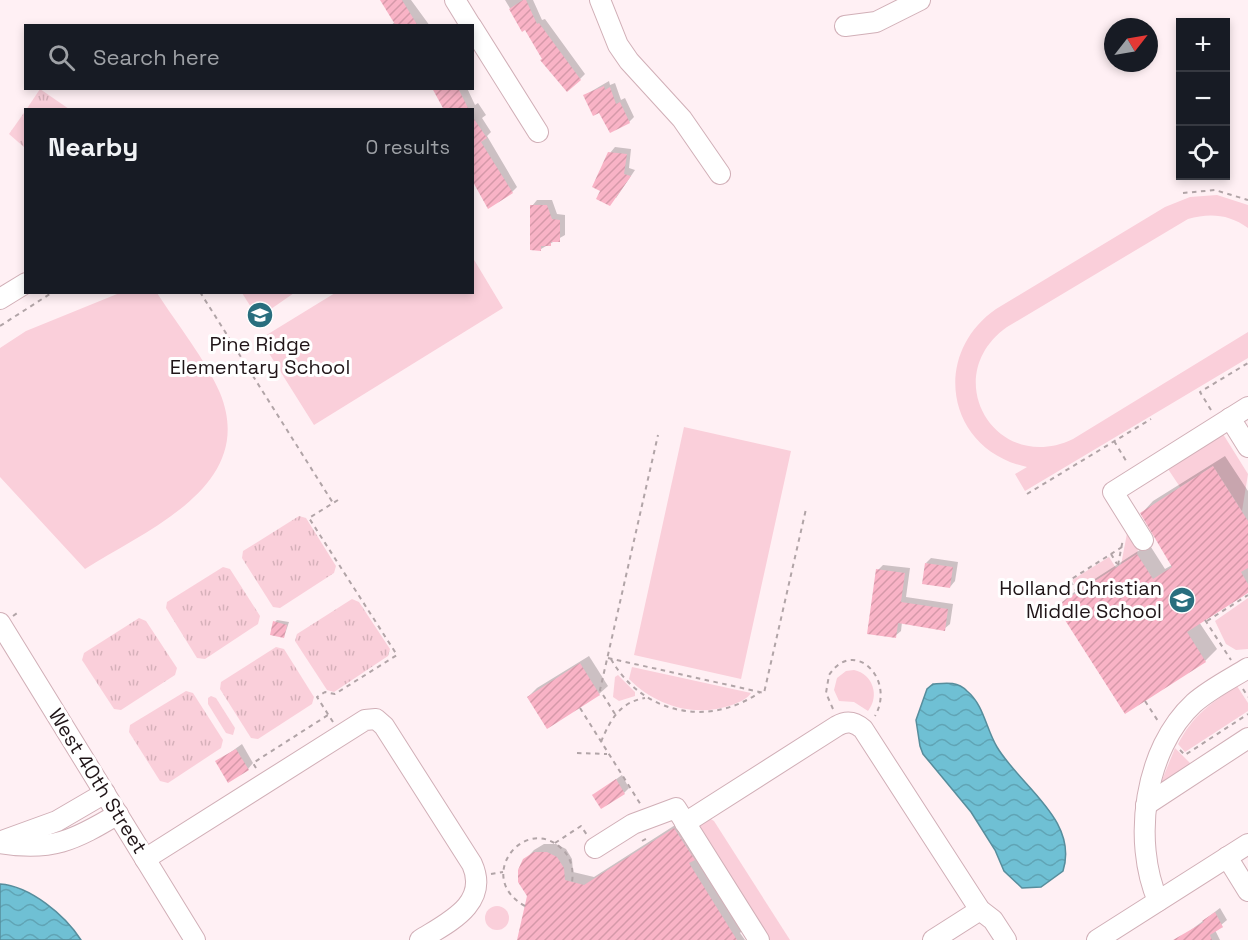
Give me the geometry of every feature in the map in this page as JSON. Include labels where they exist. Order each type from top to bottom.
[{"type":"street","points":[[455,0],[471,24]]},
{"type":"street","points":[[600,0],[618,45],[629,61],[682,119],[720,174]]},
{"type":"street","points":[[845,26],[876,22],[920,0]]},
{"type":"street","points":[[474,29],[538,132]]},
{"type":"street","points":[[0,299],[24,284]]},
{"type":"street","points":[[1143,540],[1113,492],[1222,416],[1248,407]]},
{"type":"street","points":[[1222,416],[1248,447]]},
{"type":"street","name":"West 40th Street","points":[[0,623],[195,940]]},
{"type":"street","points":[[1158,901],[1150,884],[1143,840],[1146,805],[1156,766],[1183,715],[1240,665]]},
{"type":"street","points":[[145,859],[343,733],[365,720],[376,719],[384,726],[472,864],[476,875],[476,890],[469,906],[420,940]]},
{"type":"street","points":[[685,823],[842,723],[855,724],[863,729],[980,910],[993,920],[1006,940]]},
{"type":"street","points":[[1146,805],[1248,738]]},
{"type":"street","points":[[0,842],[57,821],[105,794]]},
{"type":"street","points":[[595,848],[633,824],[676,808],[759,940]]},
{"type":"street","points":[[0,842],[28,848],[69,842],[118,814]]},
{"type":"street","points":[[1097,940],[1248,844]]},
{"type":"street","points":[[1227,857],[1248,891]]},
{"type":"street","points":[[933,940],[980,910]]},
{"type":"path","points":[[1183,193],[1215,190],[1248,200]]},
{"type":"path","points":[[0,326],[50,294]]},
{"type":"path","points":[[201,294],[333,503]]},
{"type":"path","points":[[1222,416],[1200,392],[1248,363]]},
{"type":"path","points":[[1026,494],[1151,419]]},
{"type":"path","points":[[615,714],[600,690],[658,435]]},
{"type":"path","points":[[1114,441],[1136,477]]},
{"type":"path","points":[[317,697],[326,692],[335,694],[397,655],[309,518],[338,500]]},
{"type":"path","points":[[609,658],[628,683],[647,698],[672,709],[703,713],[733,707],[760,692],[764,693],[806,508]]},
{"type":"path","points":[[1077,592],[1070,580],[1122,547]]},
{"type":"path","points":[[1111,554],[1119,566]]},
{"type":"path","points":[[1240,665],[1206,621],[1248,595]]},
{"type":"path","points":[[609,658],[760,692]]},
{"type":"path","points":[[842,723],[828,701],[826,684],[829,675],[837,665],[848,661],[860,662],[873,671],[882,692],[880,708],[874,719],[863,729]]},
{"type":"path","points":[[601,742],[615,714],[631,702],[647,698]]},
{"type":"path","points":[[1145,701],[1162,727]]},
{"type":"path","points":[[580,708],[649,818]]},
{"type":"path","points":[[1176,746],[1185,755],[1248,714]]},
{"type":"path","points":[[577,753],[609,754]]},
{"type":"path","points":[[555,843],[575,830]]},
{"type":"path","points":[[525,906],[508,892],[503,872],[510,853],[519,844],[539,839],[555,843],[564,850],[571,862],[572,882]]},
{"type":"path","points":[[488,874],[503,872]]},
{"type":"green space","points":[[41,90],[68,108],[27,108]]},
{"type":"green space","points":[[24,113],[24,147],[9,134]]},
{"type":"green space","points":[[1217,195],[1248,205],[1248,228],[1226,217],[1204,216],[1188,219],[1007,327],[987,348],[977,371],[977,394],[985,416],[1000,433],[1020,444],[1045,447],[1073,439],[1248,332],[1248,358],[1025,491],[1015,474],[1027,467],[1000,457],[979,442],[965,422],[957,399],[956,375],[962,351],[975,328],[996,309],[1165,207],[1190,197]]},
{"type":"green space","points":[[474,260],[503,308],[314,425],[260,339],[333,294],[474,294]]},
{"type":"green space","points":[[117,294],[158,294],[199,355],[220,393],[228,426],[224,454],[210,479],[190,501],[165,521],[85,569],[0,477],[0,348],[26,331]]},
{"type":"green space","points":[[243,294],[293,294],[258,318]]},
{"type":"green space","points":[[684,427],[791,451],[741,679],[634,655]]},
{"type":"green space","points":[[1223,434],[1248,474],[1242,511],[1213,466],[1180,487],[1166,466]]},
{"type":"green space","points":[[299,516],[306,518],[336,566],[334,573],[280,608],[273,607],[242,558],[243,551]]},
{"type":"green space","points":[[1128,528],[1139,545],[1137,554],[1121,565]]},
{"type":"green space","points":[[1109,557],[1116,568],[1079,591],[1072,580]]},
{"type":"green space","points":[[223,567],[230,569],[260,616],[258,624],[205,659],[197,658],[166,608],[167,602]]},
{"type":"green space","points":[[1248,598],[1248,649],[1236,650],[1226,644],[1215,621]]},
{"type":"green space","points":[[352,599],[359,602],[390,649],[388,656],[334,692],[327,690],[295,641],[297,634]]},
{"type":"green space","points":[[139,618],[146,621],[177,668],[175,675],[121,710],[114,709],[82,660],[84,653]]},
{"type":"green space","points":[[276,647],[284,649],[314,697],[312,704],[258,739],[251,738],[220,689],[221,682]]},
{"type":"green space","points":[[632,667],[751,693],[740,702],[718,709],[690,710],[664,703],[640,688],[629,679]]},
{"type":"green space","points":[[854,670],[866,676],[873,686],[874,699],[868,711],[854,702],[839,701],[834,690],[837,678],[846,671]]},
{"type":"green space","points":[[618,675],[635,692],[635,696],[619,701],[613,697],[615,677]]},
{"type":"green space","points":[[1237,686],[1248,703],[1248,711],[1185,752],[1178,744],[1190,725],[1211,704]]},
{"type":"green space","points":[[186,691],[193,693],[223,740],[221,748],[168,783],[160,781],[129,732],[130,725]]},
{"type":"green space","points":[[211,696],[216,698],[235,728],[233,735],[226,733],[208,704],[208,698]]},
{"type":"green space","points":[[1175,748],[1191,764],[1160,785]]},
{"type":"green space","points":[[709,818],[714,821],[790,940],[769,940],[698,826]]},
{"type":"green space","points":[[497,906],[505,910],[509,918],[505,926],[497,930],[489,926],[485,918],[489,910]]},
{"type":"water","points":[[933,684],[955,684],[973,697],[997,747],[1045,804],[1055,820],[1063,836],[1066,853],[1063,871],[1041,887],[1022,888],[1004,871],[995,850],[971,812],[923,754],[916,720],[927,689]]},
{"type":"water","points":[[0,884],[23,890],[46,903],[66,921],[81,940],[0,940]]},
{"type":"building","points":[[380,0],[402,0],[417,24],[395,24]]},
{"type":"building","points":[[526,0],[537,24],[539,23],[581,80],[567,92],[540,60],[542,59],[525,30],[522,32],[509,9]]},
{"type":"building","points":[[604,86],[605,90],[610,87],[616,104],[620,102],[630,123],[610,133],[599,113],[593,116],[583,95]]},
{"type":"building","points":[[433,90],[459,90],[468,108],[443,108]]},
{"type":"building","points":[[474,119],[487,138],[481,142],[513,193],[488,209],[474,184]]},
{"type":"building","points":[[608,152],[627,154],[624,174],[631,176],[610,206],[596,199],[600,191],[592,187]]},
{"type":"building","points":[[530,205],[547,205],[552,219],[560,220],[560,242],[551,242],[551,246],[541,246],[541,251],[530,250]]},
{"type":"building","points":[[1213,466],[1248,521],[1248,568],[1241,572],[1248,584],[1248,593],[1187,632],[1206,662],[1125,714],[1056,606],[1137,554],[1153,579],[1172,567],[1140,513]]},
{"type":"building","points":[[925,563],[953,567],[950,588],[922,584]]},
{"type":"building","points":[[876,569],[905,573],[901,602],[948,609],[945,631],[898,623],[896,638],[867,634]]},
{"type":"building","points":[[273,621],[287,625],[284,638],[270,635]]},
{"type":"building","points":[[580,663],[600,695],[547,729],[527,697]]},
{"type":"building","points":[[236,749],[249,770],[228,783],[215,761]]},
{"type":"building","points":[[616,779],[625,794],[601,809],[592,795]]},
{"type":"building","points":[[674,828],[695,860],[689,863],[737,940],[517,940],[527,896],[518,882],[518,870],[523,859],[534,852],[547,852],[557,857],[564,868],[565,880],[584,885]]},
{"type":"building","points":[[1215,912],[1223,927],[1210,935],[1212,940],[1173,940],[1204,922],[1202,921]]},
{"type":"place","name":"Pine Ridge Elementary School","points":[[260,315]]},
{"type":"place","name":"Holland Christian Middle School","points":[[1182,600]]}]
